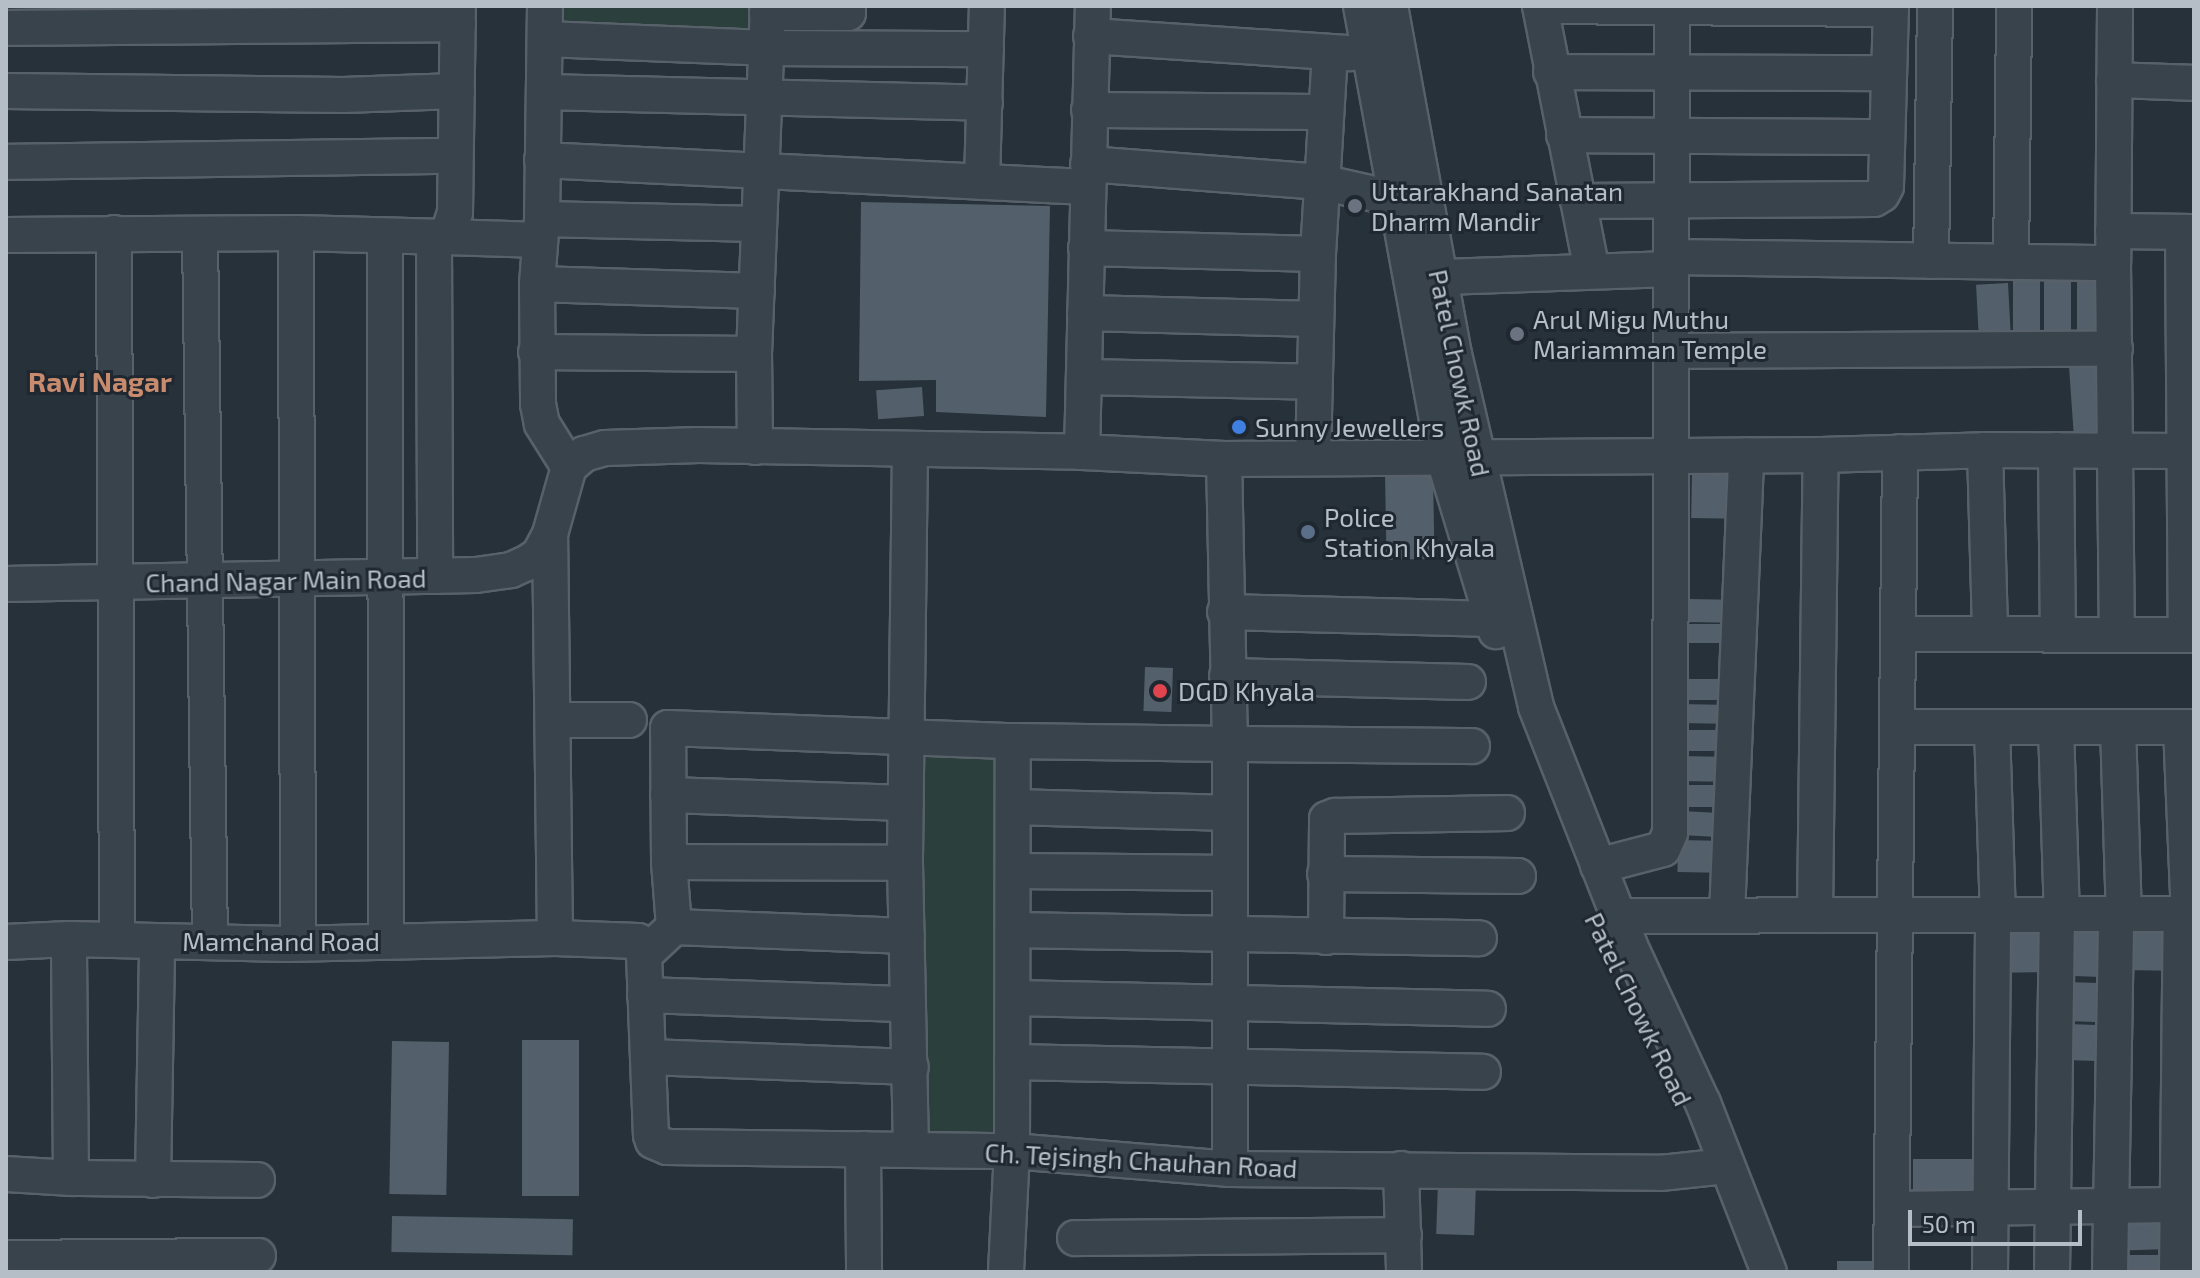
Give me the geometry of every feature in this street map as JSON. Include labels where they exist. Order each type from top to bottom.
[{"type":"street","points":[[982,182],[987,6]]},
{"type":"street","name":"Patel Chowk Road","points":[[1361,6],[1397,199],[1425,277]]},
{"type":"street","name":"Patel Chowk Road","points":[[1390,6],[1425,277],[1493,619],[1520,709],[1593,917],[1684,1110],[1720,1152]]},
{"type":"street","points":[[1578,201],[1874,199],[1886,186],[1891,7],[1540,6],[1551,72],[1592,270]]},
{"type":"street","points":[[1931,261],[1935,6]]},
{"type":"street","points":[[2011,262],[2014,6]]},
{"type":"street","points":[[2115,6],[2113,247],[2117,635]]},
{"type":"street","points":[[1598,866],[1663,849],[1670,833],[1672,8]]},
{"type":"street","points":[[755,447],[754,354],[768,9],[848,10],[847,48]]},
{"type":"street","points":[[6,28],[458,15],[455,213],[440,238],[435,576]]},
{"type":"street","points":[[1082,452],[1092,21],[1370,55]]},
{"type":"street","points":[[569,467],[542,424],[536,352],[545,22],[766,48],[986,49]]},
{"type":"street","points":[[1313,457],[1321,182],[1330,52]]},
{"type":"street","points":[[1551,72],[1889,73]]},
{"type":"street","points":[[2114,80],[2194,83]]},
{"type":"street","points":[[6,91],[328,95],[457,91]]},
{"type":"street","points":[[544,92],[985,103]]},
{"type":"street","points":[[1089,110],[1326,112]]},
{"type":"street","points":[[1564,135],[1887,137]]},
{"type":"street","points":[[6,162],[455,156]]},
{"type":"street","points":[[542,160],[982,182],[1088,176],[1321,182],[1397,199]]},
{"type":"street","points":[[6,235],[296,233],[440,238],[541,229],[759,224]]},
{"type":"street","points":[[1425,277],[1592,270],[1671,263],[2011,262],[2189,232],[2190,635],[1900,634]]},
{"type":"street","points":[[114,233],[117,940]]},
{"type":"street","points":[[296,233],[298,943]]},
{"type":"street","points":[[200,235],[210,942]]},
{"type":"street","points":[[385,236],[386,941]]},
{"type":"street","points":[[1086,248],[1318,254]]},
{"type":"street","points":[[537,284],[757,291]]},
{"type":"street","points":[[1085,313],[1316,319]]},
{"type":"street","points":[[1670,351],[2115,349]]},
{"type":"street","points":[[536,352],[754,354]]},
{"type":"street","points":[[1084,377],[1314,382]]},
{"type":"street","points":[[555,938],[550,534],[569,467],[584,454],[605,448],[755,447],[1082,452],[1224,459],[1821,455],[1985,450],[2189,451]]},
{"type":"street","points":[[910,449],[905,863],[911,1149]]},
{"type":"street","points":[[1985,450],[1990,634]]},
{"type":"street","points":[[2056,450],[2058,635]]},
{"type":"street","points":[[1891,1272],[1900,452]]},
{"type":"street","points":[[1727,915],[1746,455]]},
{"type":"street","points":[[1815,915],[1821,455]]},
{"type":"street","name":"Patel Chowk Road","points":[[1460,458],[1536,707],[1618,916],[1703,1103],[1720,1152]]},
{"type":"street","points":[[1224,459],[1230,744],[1230,1169]]},
{"type":"street","name":"Chand Nagar Main Road","points":[[6,584],[435,576],[511,570],[539,555],[550,534]]},
{"type":"street","points":[[1225,612],[1493,619]]},
{"type":"street","points":[[1227,676],[1468,682]]},
{"type":"street","points":[[553,720],[629,720]]},
{"type":"street","points":[[1899,727],[2187,727],[2186,1205],[2177,1272]]},
{"type":"street","points":[[1990,1272],[1995,914],[1992,727]]},
{"type":"street","points":[[2052,1272],[2059,915],[2056,727]]},
{"type":"street","points":[[2110,1272],[2120,914],[2118,727]]},
{"type":"street","points":[[674,927],[669,862],[668,728],[1013,741],[1472,746]]},
{"type":"street","points":[[1006,1272],[1012,1151],[1013,741]]},
{"type":"street","points":[[668,795],[906,803]]},
{"type":"street","points":[[1013,807],[1230,813]]},
{"type":"street","points":[[1326,937],[1324,827],[1327,819],[1335,816],[1507,813]]},
{"type":"street","points":[[669,862],[905,863]]},
{"type":"street","points":[[1013,871],[1229,873]]},
{"type":"street","points":[[1325,874],[1518,876]]},
{"type":"street","points":[[1618,916],[2188,914]]},
{"type":"street","points":[[907,936],[674,927],[644,955],[645,995],[648,1057],[911,1067]]},
{"type":"street","points":[[1013,930],[1479,938]]},
{"type":"street","name":"Mamchand Road","points":[[6,942],[69,939],[298,943],[555,938],[635,940],[642,944],[644,955]]},
{"type":"street","points":[[69,939],[71,1178]]},
{"type":"street","points":[[153,1180],[157,941]]},
{"type":"street","points":[[645,995],[908,1004]]},
{"type":"street","points":[[1013,998],[1228,1006],[1488,1009]]},
{"type":"street","name":"Ch. Tejsingh Chauhan Road","points":[[648,1057],[653,1141],[667,1147],[1012,1151],[1230,1169],[1660,1173],[1720,1152]]},
{"type":"street","points":[[1012,1062],[1483,1072]]},
{"type":"street","points":[[863,1149],[864,1272]]},
{"type":"street","points":[[1720,1152],[1769,1272]]},
{"type":"street","points":[[1401,1169],[1404,1272]]},
{"type":"street","points":[[6,1174],[153,1180],[257,1180]]},
{"type":"street","points":[[1892,1209],[2186,1205]]},
{"type":"street","points":[[1075,1238],[1404,1235]]},
{"type":"street","points":[[26,1263],[258,1256]]},
{"type":"green space","points":[[547,6],[761,6],[760,37],[546,31]]},
{"type":"green space","points":[[903,745],[1002,747],[995,1137],[896,1135]]},
{"type":"building","points":[[861,202],[1050,206],[1046,417],[936,412],[936,380],[859,381]]},
{"type":"building","points":[[2077,278],[2107,278],[2107,346],[2077,346]]},
{"type":"building","points":[[2013,280],[2040,280],[2040,348],[2013,348]]},
{"type":"building","points":[[2044,280],[2071,280],[2071,347],[2044,347]]},
{"type":"building","points":[[2008,283],[2011,347],[1979,349],[1976,285]]},
{"type":"building","points":[[2105,351],[2111,432],[2074,434],[2068,354]]},
{"type":"building","points":[[922,387],[924,416],[878,419],[876,390]]},
{"type":"building","points":[[1692,471],[1737,472],[1736,519],[1691,518]]},
{"type":"building","points":[[1433,472],[1435,559],[1387,560],[1385,473]]},
{"type":"building","points":[[1688,599],[1732,600],[1732,623],[1688,622]]},
{"type":"building","points":[[1687,624],[1728,624],[1728,643],[1687,643]]},
{"type":"building","points":[[1145,667],[1173,668],[1171,712],[1143,711]]},
{"type":"building","points":[[1689,679],[1729,679],[1729,700],[1689,700]]},
{"type":"building","points":[[1680,704],[1719,705],[1719,724],[1680,723]]},
{"type":"building","points":[[1679,730],[1721,730],[1721,751],[1679,751]]},
{"type":"building","points":[[1680,756],[1720,757],[1720,782],[1680,781]]},
{"type":"building","points":[[1680,785],[1723,785],[1723,807],[1680,807]]},
{"type":"building","points":[[1681,811],[1724,813],[1723,837],[1680,835]]},
{"type":"building","points":[[1678,840],[1717,841],[1716,873],[1677,872]]},
{"type":"building","points":[[2122,929],[2171,930],[2170,971],[2121,970]]},
{"type":"building","points":[[2075,930],[2110,931],[2108,977],[2073,976]]},
{"type":"building","points":[[2051,933],[2052,972],[2004,973],[2003,934]]},
{"type":"building","points":[[2068,982],[2104,983],[2103,1022],[2067,1021]]},
{"type":"building","points":[[2067,1024],[2105,1025],[2104,1061],[2066,1060]]},
{"type":"building","points":[[522,1040],[579,1040],[579,1196],[522,1196]]},
{"type":"building","points":[[392,1041],[449,1042],[446,1195],[389,1194]]},
{"type":"building","points":[[1913,1159],[1981,1159],[1981,1191],[1913,1191]]},
{"type":"building","points":[[1438,1182],[1476,1183],[1474,1235],[1436,1234]]},
{"type":"building","points":[[392,1216],[573,1219],[572,1255],[391,1252]]},
{"type":"building","points":[[2166,1217],[2167,1249],[2117,1251],[2116,1219]]},
{"type":"building","points":[[2115,1255],[2169,1255],[2169,1272],[2115,1272]]},
{"type":"building","points":[[1837,1261],[1873,1261],[1873,1272],[1837,1272]]},
{"type":"place","name":"Uttarakhand Sanatan Dharm Mandir","points":[[1355,206]]},
{"type":"place","name":"Arul Migu Muthu Mariamman Temple","points":[[1517,334]]},
{"type":"place","name":"Sunny Jewellers","points":[[1239,427]]},
{"type":"place","name":"Police Station Khyala","points":[[1308,532]]},
{"type":"place","name":"DGD Khyala","points":[[1160,691]]},
{"type":"district","name":"Ravi Nagar","points":[[100,381]]}]
